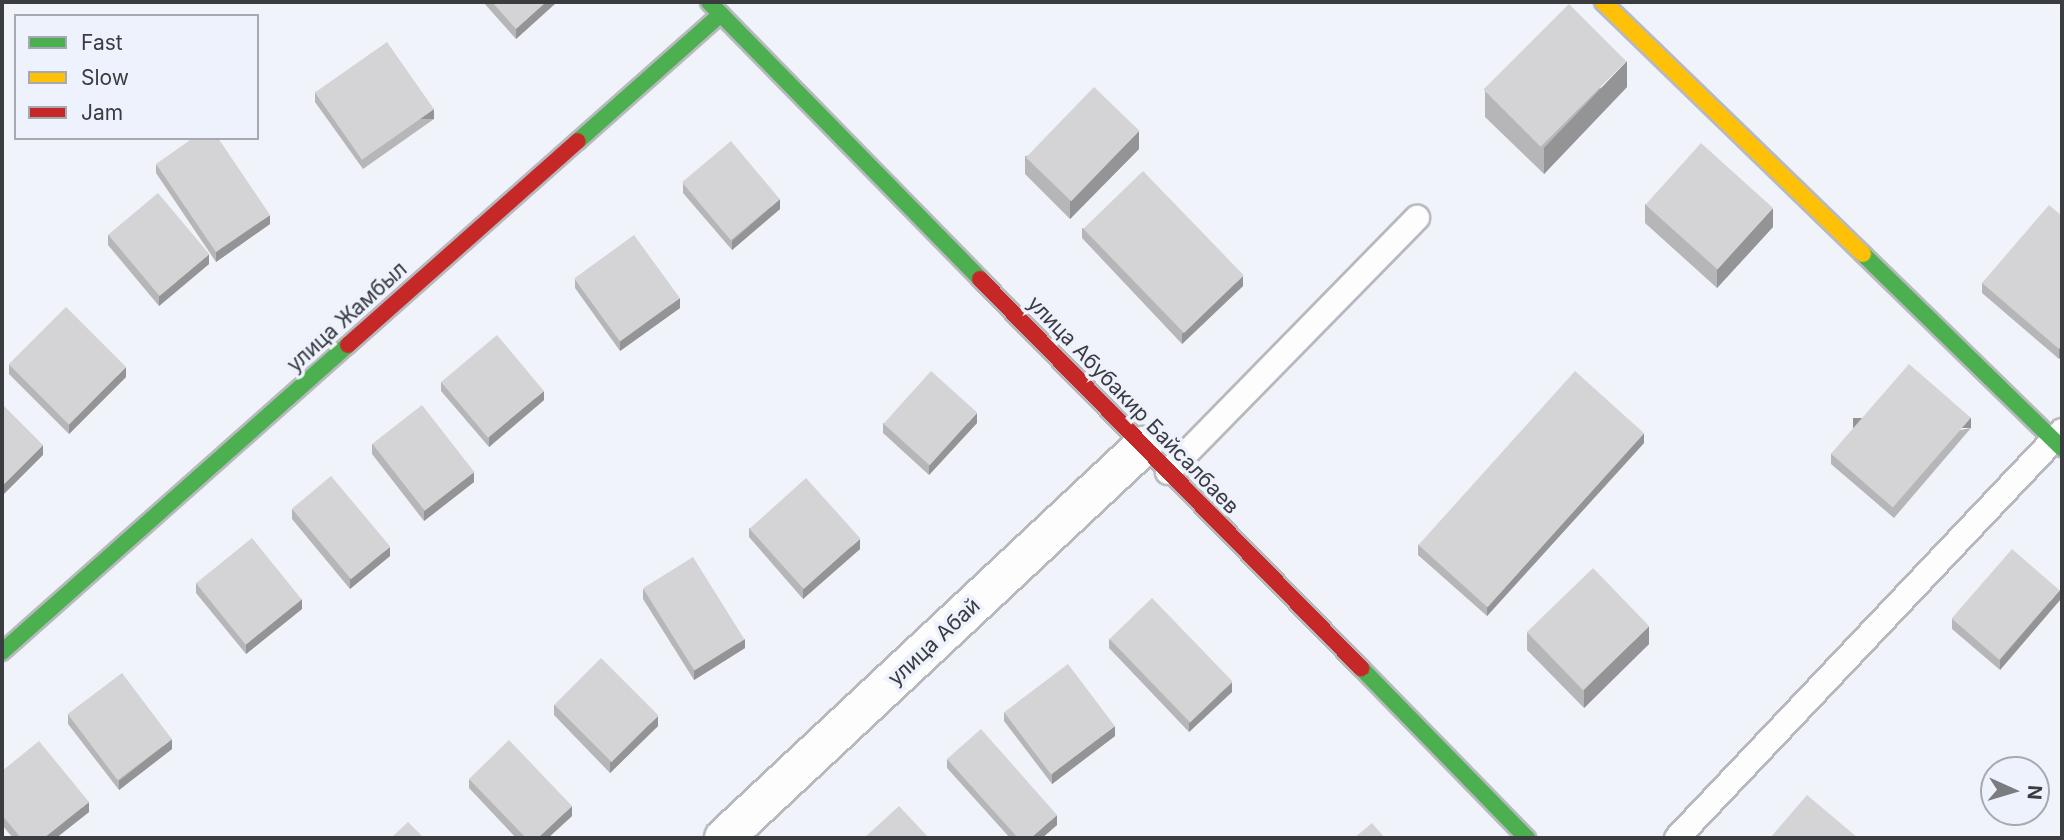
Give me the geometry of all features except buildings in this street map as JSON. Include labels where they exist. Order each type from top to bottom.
[{"type":"street","name":"улица Абубакир Байсалбаев","points":[[709,2],[1527,838]]},
{"type":"street","points":[[1603,2],[2059,439]]},
{"type":"street","name":"улица Жамбыл","points":[[2,652],[720,14]]},
{"type":"street","name":"улица Абай","points":[[724,838],[1156,459]]},
{"type":"lane","points":[[1156,459],[1417,218]]},
{"type":"lane","points":[[1677,838],[2059,439]]},
{"type":"traffic: fast","points":[[709,2],[980,279]]},
{"type":"traffic: fast","points":[[578,141],[721,14]]},
{"type":"traffic: fast","points":[[1863,254],[2062,448]]},
{"type":"traffic: fast","points":[[2,652],[348,345]]},
{"type":"traffic: fast","points":[[1361,668],[1527,838]]},
{"type":"traffic: slow","points":[[1603,2],[1863,254]]},
{"type":"traffic: jam","points":[[348,345],[578,141]]},
{"type":"traffic: jam","points":[[980,279],[1361,668]]}]
